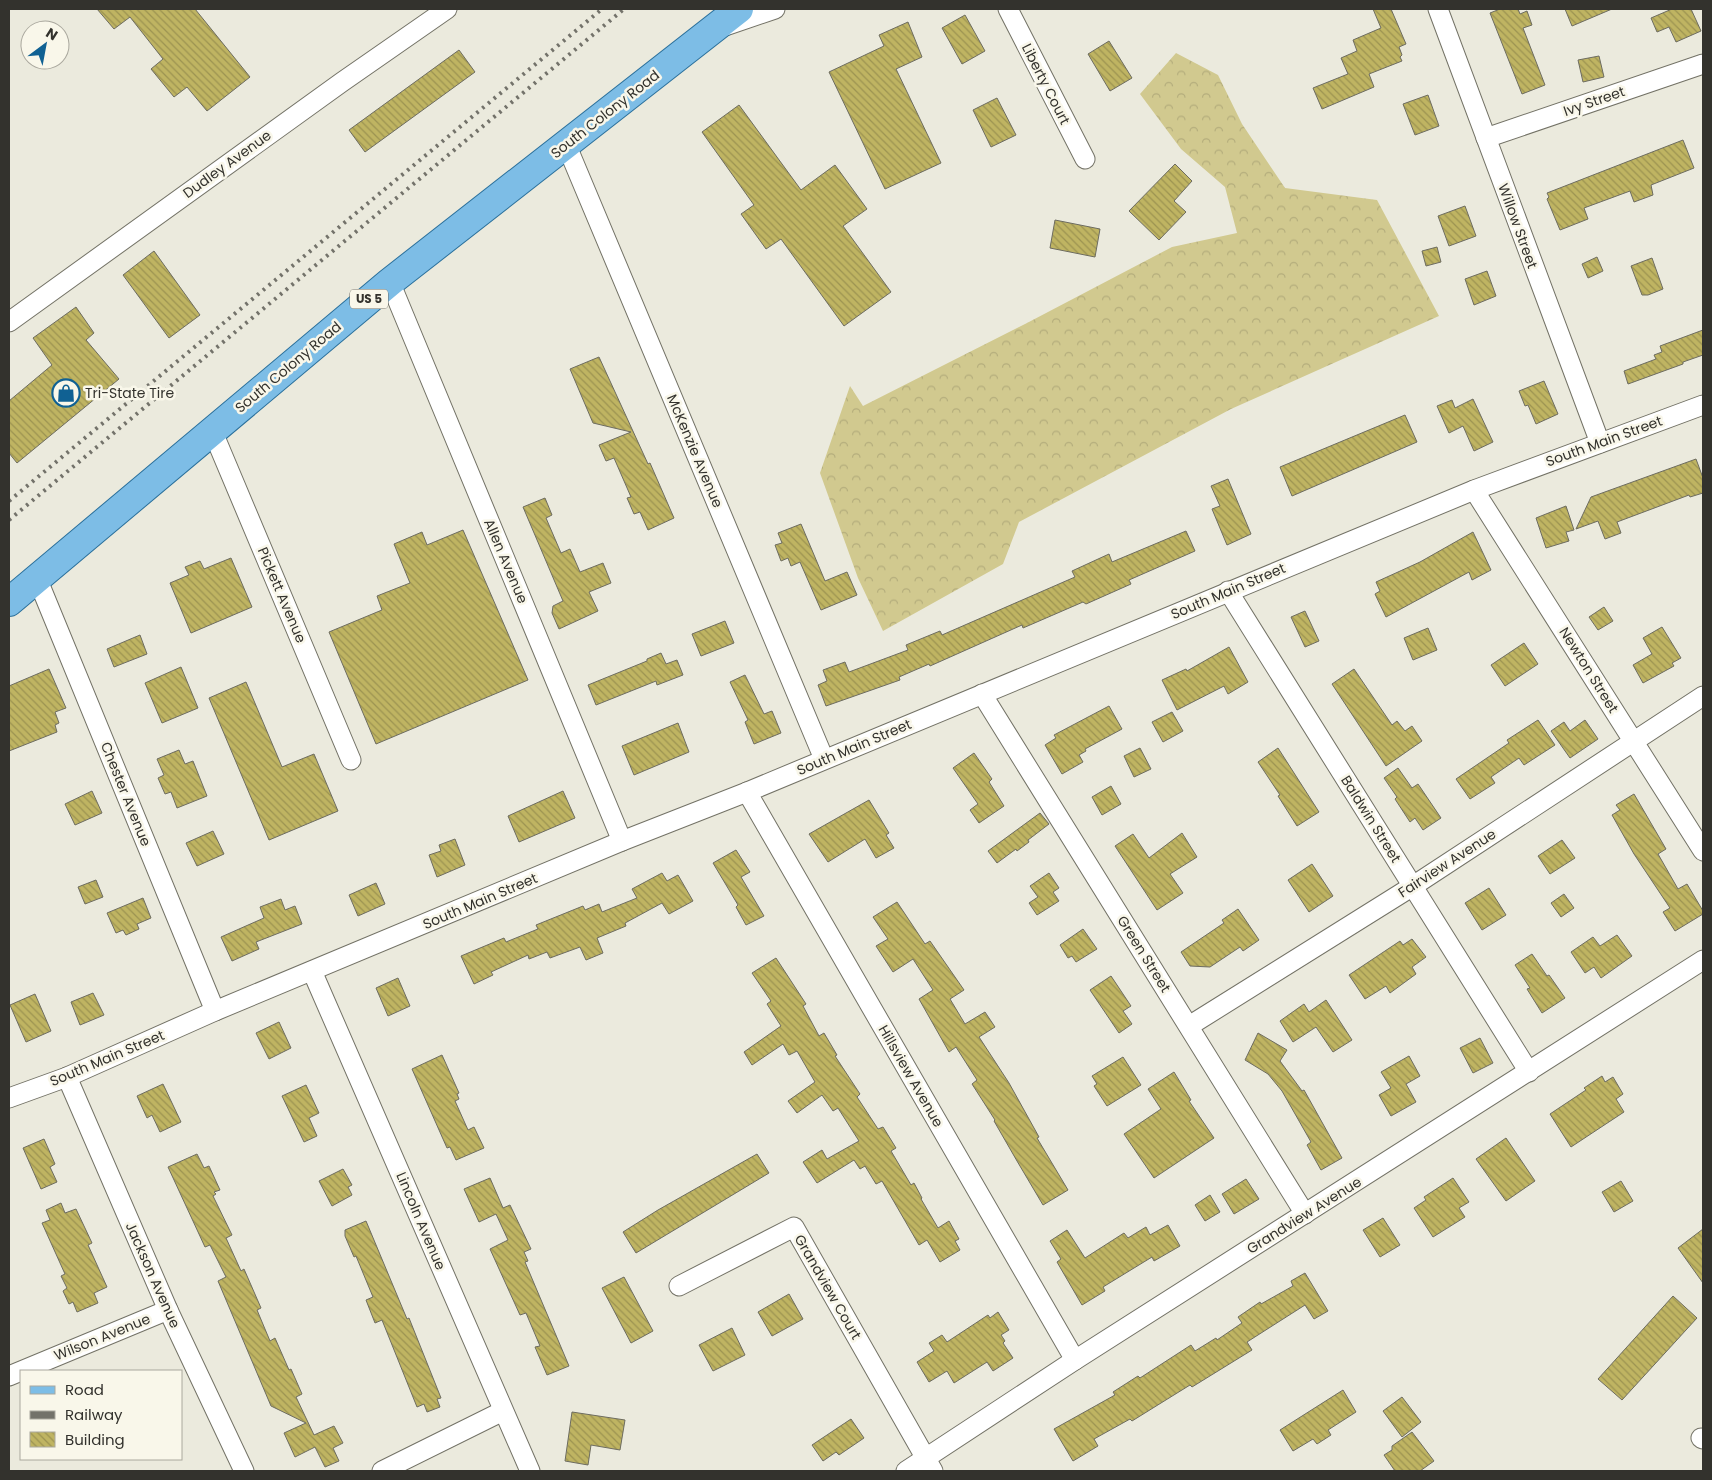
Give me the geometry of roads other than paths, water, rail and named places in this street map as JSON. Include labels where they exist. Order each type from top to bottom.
[{"type":"main road","name":"South Colony Road","points":[[9,602],[390,282],[739,9]]},
{"type":"street","name":"Dudley Avenue","points":[[9,322],[342,82],[447,9]]},
{"type":"street","points":[[712,30],[775,9]]},
{"type":"street","name":"Liberty Court","points":[[1008,9],[1085,159]]},
{"type":"street","name":"Willow Street","points":[[1438,9],[1600,443]]},
{"type":"street","name":"Ivy Street","points":[[1486,138],[1703,64]]},
{"type":"street","name":"McKenzie Avenue","points":[[566,144],[824,759]]},
{"type":"street","name":"Allen Avenue","points":[[390,282],[622,841]]},
{"type":"street","name":"South Main Street","points":[[11,1091],[67,1077],[215,1011],[1228,591],[1474,490],[1703,404]]},
{"type":"street","name":"Pickett Avenue","points":[[212,430],[351,760]]},
{"type":"street","name":"Newton Street","points":[[1474,490],[1703,851]]},
{"type":"street","name":"Chester Avenue","points":[[37,578],[215,1011]]},
{"type":"street","name":"Baldwin Street","points":[[1228,591],[1529,1072]]},
{"type":"street","name":"Green Street","points":[[982,694],[1305,1214]]},
{"type":"street","name":"Fairview Avenue","points":[[1189,1026],[1413,886],[1703,696]]},
{"type":"street","name":"Hillsview Avenue","points":[[747,792],[1075,1360]]},
{"type":"street","name":"Grandview Avenue","points":[[906,1471],[929,1465],[1075,1360],[1703,960]]},
{"type":"street","name":"Lincoln Avenue","points":[[312,971],[530,1471]]},
{"type":"street","name":"Jackson Avenue","points":[[67,1077],[168,1310],[244,1471]]},
{"type":"street","name":"Grandview Court","points":[[679,1286],[794,1227],[929,1465]]},
{"type":"street","name":"Wilson Avenue","points":[[23,1370],[168,1310]]},
{"type":"street","points":[[382,1471],[503,1411]]},
{"type":"railway","points":[[9,501],[602,9]]},
{"type":"railway","points":[[9,520],[624,9]]},
{"type":"place","name":"Tri-State Tire","points":[[66,393]]}]
